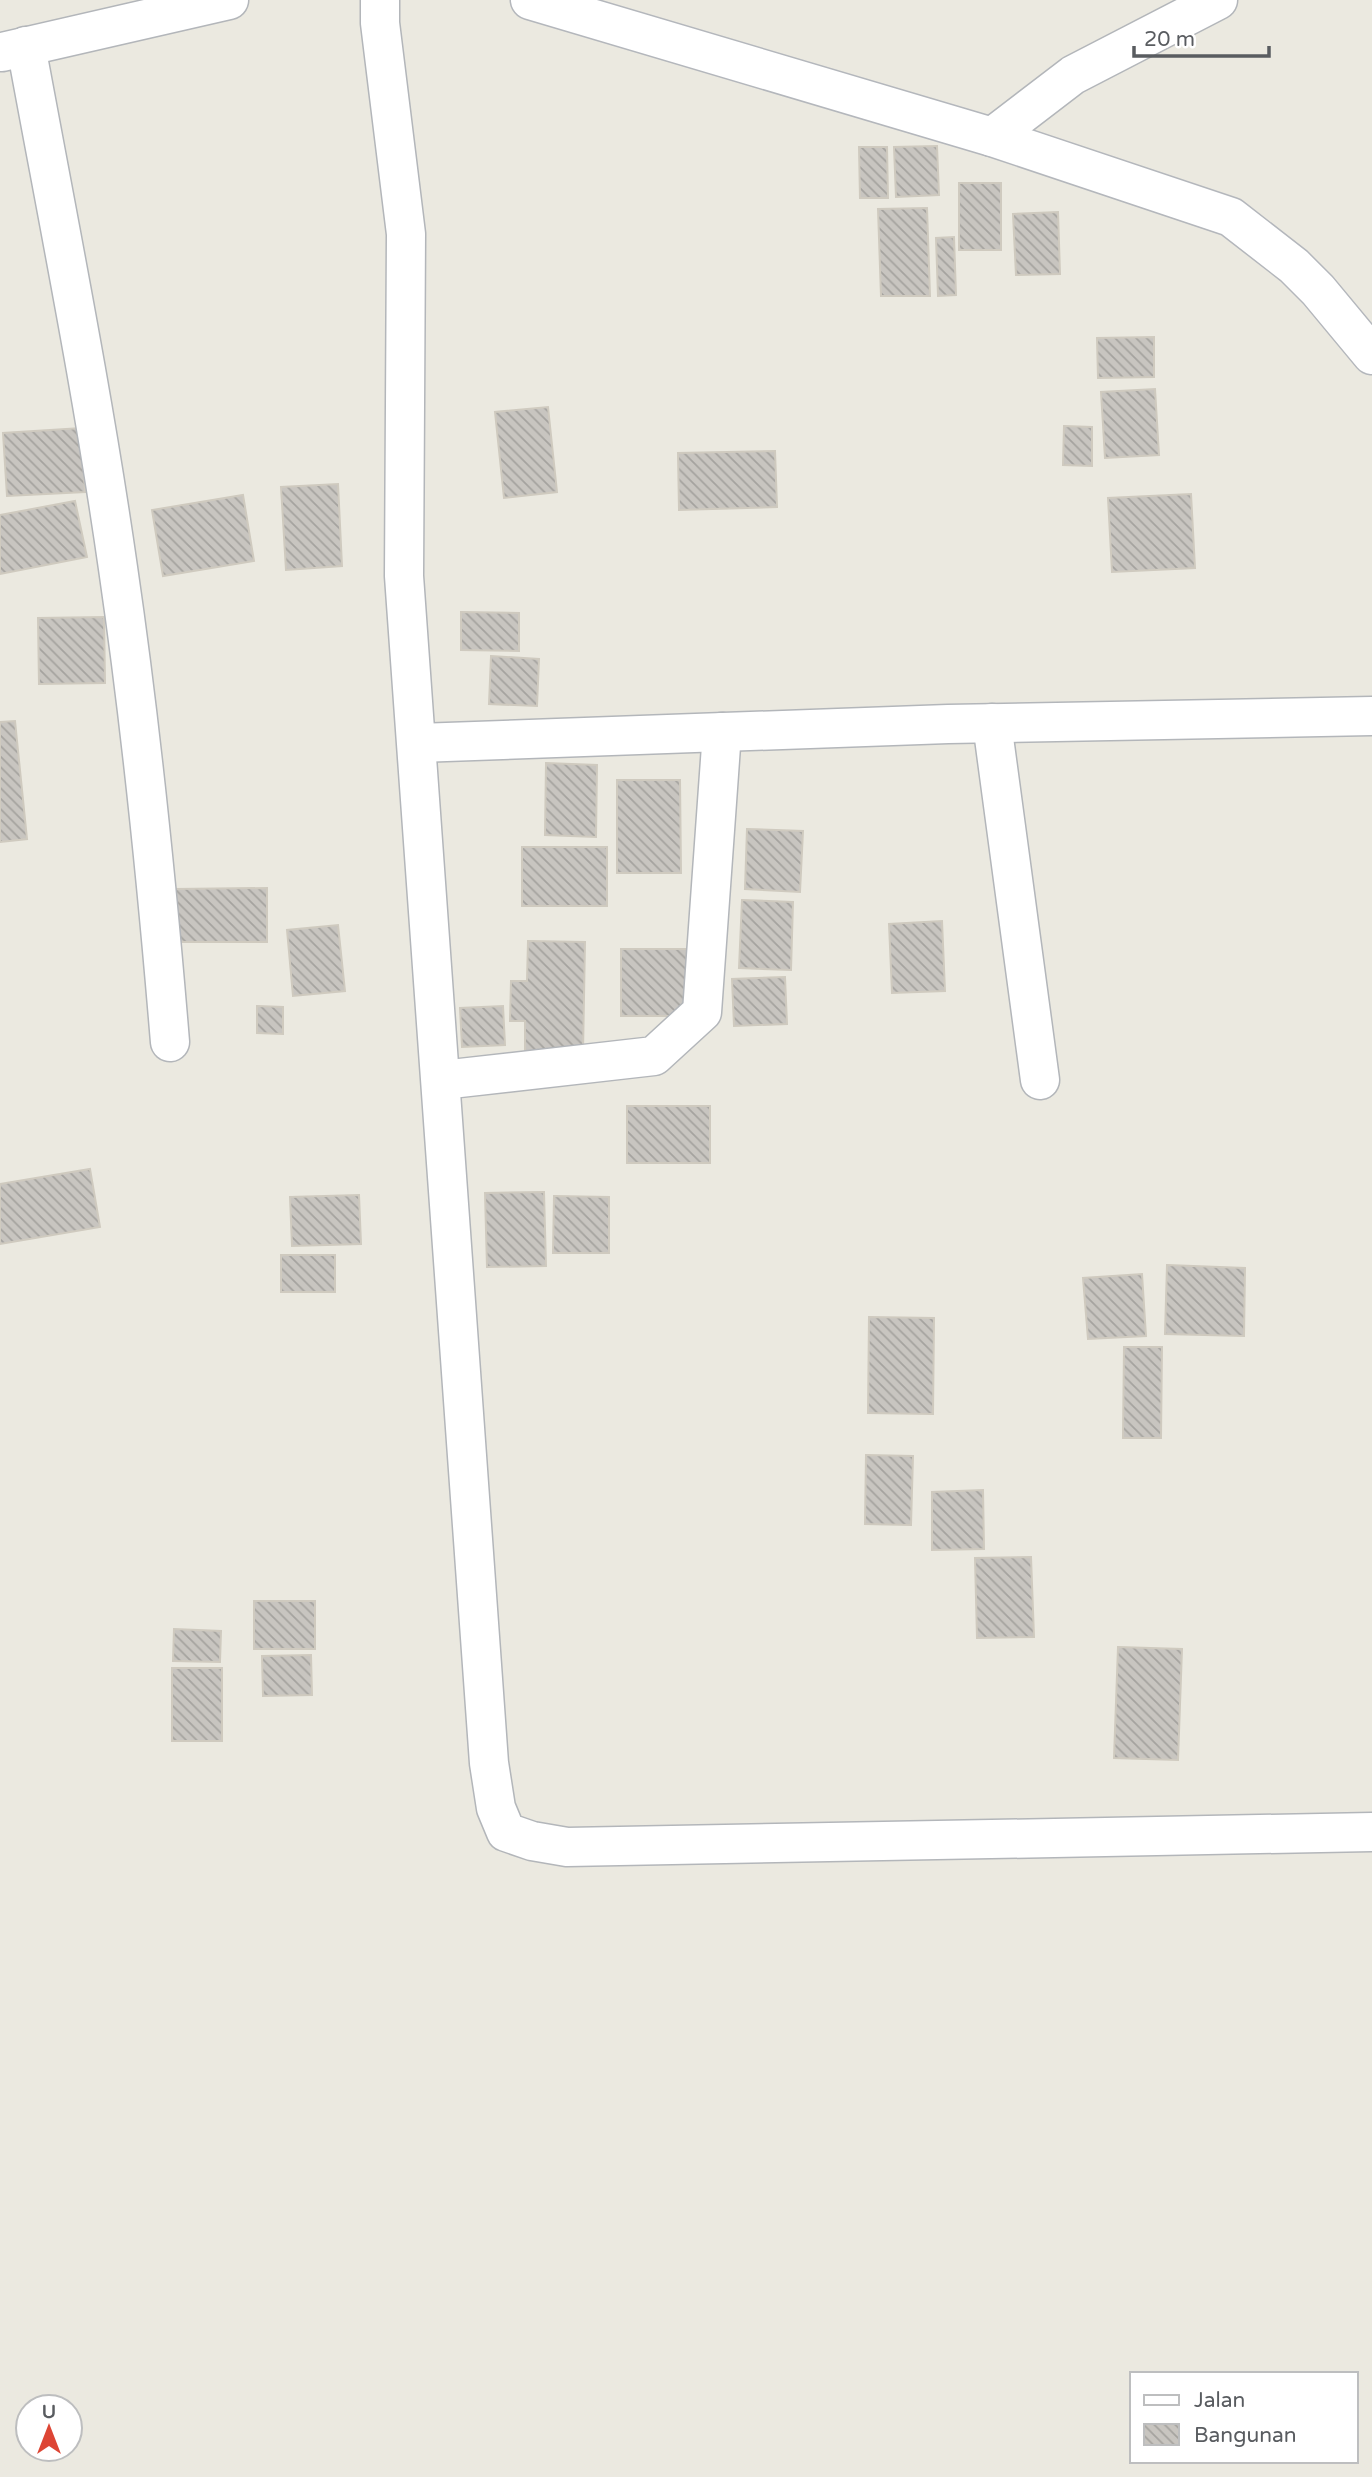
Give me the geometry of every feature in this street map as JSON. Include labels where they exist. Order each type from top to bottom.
[{"type":"street","points":[[170,1042],[157,876],[118,568],[75,314],[13,49],[229,0]]},
{"type":"street","points":[[380,0],[380,23],[406,234],[404,576],[489,1763],[496,1808],[506,1832],[532,1842],[567,1847],[1372,1832]]},
{"type":"street","points":[[530,0],[992,137],[1231,217],[1294,266],[1335,308],[1372,355]]},
{"type":"street","points":[[992,137],[1073,75],[1218,0]]},
{"type":"street","points":[[418,743],[992,723],[1372,716]]},
{"type":"street","points":[[992,723],[1040,1080]]},
{"type":"street","points":[[442,1080],[654,1056],[702,1012],[722,732]]},
{"type":"building","points":[[937,146],[939,195],[896,197],[894,147]]},
{"type":"building","points":[[859,147],[887,147],[888,198],[860,198]]},
{"type":"building","points":[[959,183],[1001,183],[1001,250],[959,250]]},
{"type":"building","points":[[927,208],[930,296],[881,296],[878,209]]},
{"type":"building","points":[[1058,212],[1060,274],[1016,275],[1013,214]]},
{"type":"building","points":[[954,237],[956,295],[938,296],[936,238]]},
{"type":"building","points":[[1154,337],[1154,377],[1098,378],[1097,338]]},
{"type":"building","points":[[1155,389],[1159,455],[1105,458],[1101,392]]},
{"type":"building","points":[[548,407],[557,492],[504,498],[495,412]]},
{"type":"building","points":[[1064,426],[1092,427],[1092,466],[1063,465]]},
{"type":"building","points":[[81,428],[85,492],[7,496],[3,433]]},
{"type":"building","points":[[775,451],[777,507],[679,510],[678,453]]},
{"type":"building","points":[[338,484],[342,566],[286,570],[281,487]]},
{"type":"building","points":[[1191,494],[1195,568],[1112,572],[1108,498]]},
{"type":"building","points":[[243,495],[254,561],[163,576],[152,510]]},
{"type":"building","points":[[75,501],[87,557],[0,574],[0,515]]},
{"type":"building","points":[[461,612],[519,613],[519,651],[461,650]]},
{"type":"building","points":[[104,617],[105,683],[39,684],[38,618]]},
{"type":"building","points":[[491,656],[539,659],[537,706],[489,704]]},
{"type":"building","points":[[15,721],[27,839],[0,842],[0,722]]},
{"type":"building","points":[[546,763],[597,765],[596,837],[545,835]]},
{"type":"building","points":[[617,780],[680,780],[681,873],[617,873]]},
{"type":"building","points":[[747,829],[803,831],[800,892],[745,889]]},
{"type":"building","points":[[522,847],[607,847],[607,906],[522,906]]},
{"type":"building","points":[[267,888],[267,942],[175,942],[175,889]]},
{"type":"building","points":[[742,900],[793,902],[791,970],[739,968]]},
{"type":"building","points":[[942,921],[945,991],[892,993],[889,924]]},
{"type":"building","points":[[338,925],[345,991],[293,996],[287,930]]},
{"type":"building","points":[[528,941],[585,942],[583,1052],[525,1051],[525,1021],[510,1021],[511,981],[527,981]]},
{"type":"building","points":[[621,949],[688,949],[688,1016],[621,1016]]},
{"type":"building","points":[[785,977],[787,1024],[734,1026],[732,979]]},
{"type":"building","points":[[257,1006],[283,1007],[283,1034],[257,1033]]},
{"type":"building","points":[[503,1006],[505,1045],[462,1047],[460,1008]]},
{"type":"building","points":[[627,1106],[710,1106],[710,1163],[627,1163]]},
{"type":"building","points":[[90,1169],[100,1227],[0,1244],[0,1184]]},
{"type":"building","points":[[544,1192],[546,1266],[487,1267],[485,1193]]},
{"type":"building","points":[[359,1195],[361,1244],[292,1246],[290,1197]]},
{"type":"building","points":[[554,1196],[609,1197],[609,1253],[553,1253]]},
{"type":"building","points":[[281,1255],[335,1255],[335,1292],[281,1292]]},
{"type":"building","points":[[1167,1265],[1245,1268],[1244,1336],[1165,1334]]},
{"type":"building","points":[[1142,1274],[1146,1336],[1088,1339],[1083,1278]]},
{"type":"building","points":[[869,1317],[934,1318],[933,1414],[868,1413]]},
{"type":"building","points":[[1124,1347],[1162,1347],[1161,1438],[1123,1438]]},
{"type":"building","points":[[866,1455],[913,1456],[911,1525],[865,1524]]},
{"type":"building","points":[[983,1490],[984,1549],[932,1550],[932,1492]]},
{"type":"building","points":[[1031,1557],[1034,1637],[977,1638],[975,1558]]},
{"type":"building","points":[[254,1601],[315,1601],[315,1649],[254,1649]]},
{"type":"building","points":[[174,1629],[221,1631],[220,1662],[173,1661]]},
{"type":"building","points":[[1118,1647],[1182,1649],[1178,1760],[1114,1758]]},
{"type":"building","points":[[311,1655],[312,1695],[263,1696],[262,1656]]},
{"type":"building","points":[[172,1668],[222,1668],[222,1741],[172,1741]]}]
